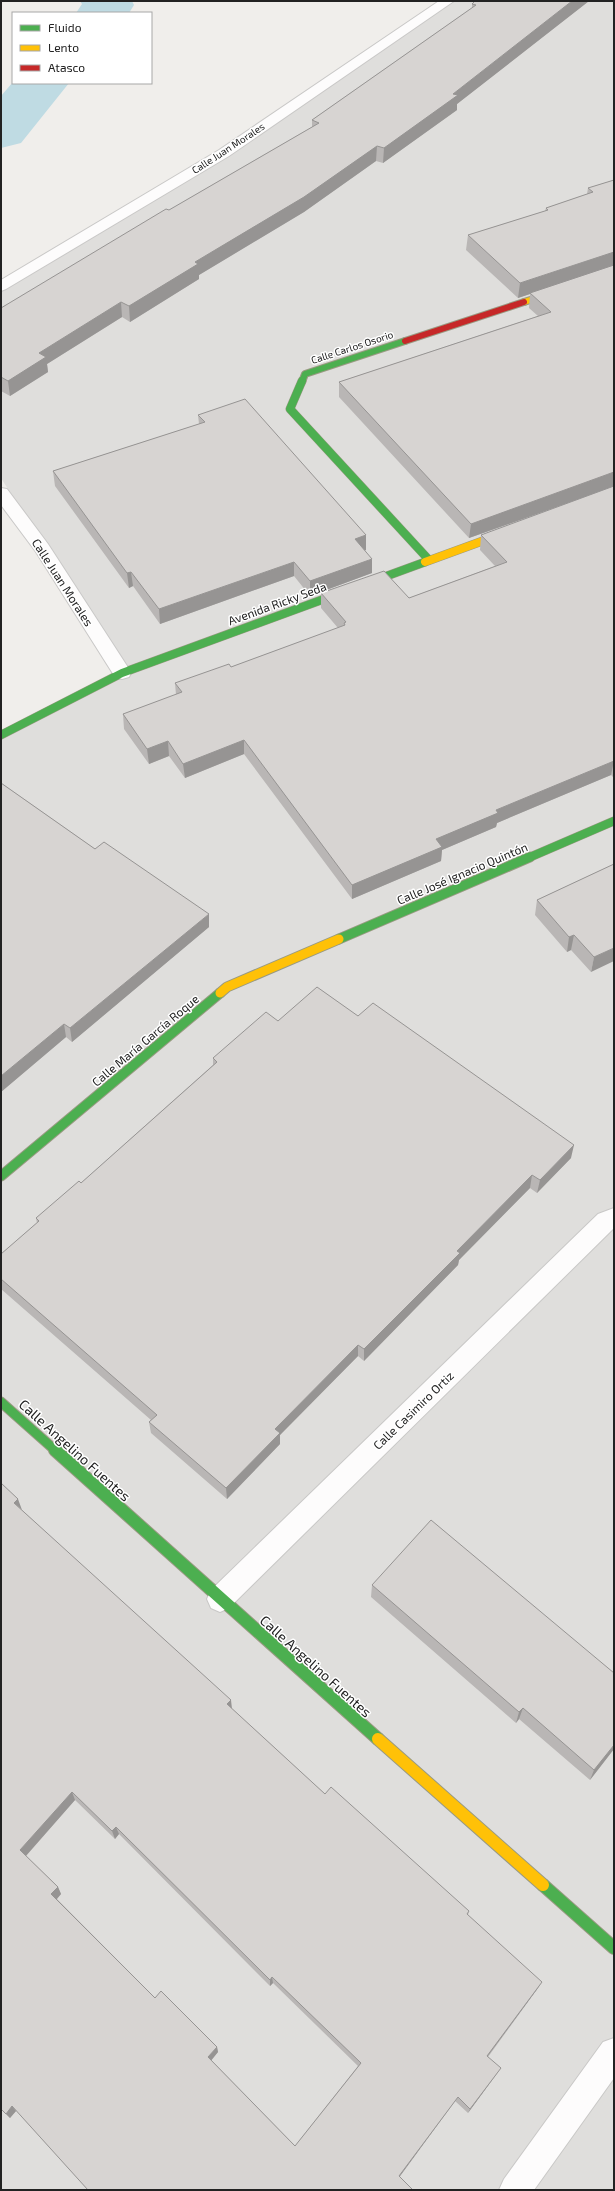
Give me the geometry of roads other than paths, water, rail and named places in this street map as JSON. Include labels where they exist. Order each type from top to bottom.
[{"type":"street","name":"Calle Juan Morales","points":[[1,286],[224,153],[448,1]]},
{"type":"street","name":"Calle Carlos Osorio","points":[[429,560],[338,463],[290,408],[305,374],[614,273]]},
{"type":"street","name":"Calle Juan Morales","points":[[1,493],[42,548],[122,673]]},
{"type":"street","name":"Avenida Ricky Seda","points":[[1,735],[122,673],[518,528]]},
{"type":"street","name":"Calle José Ignacio Quintón","points":[[319,948],[614,821]]},
{"type":"street","name":"Calle María García Roque","points":[[1,1176],[227,987],[319,948]]},
{"type":"street","name":"Calle Casimiro Ortiz","points":[[220,1600],[610,1220]]},
{"type":"street","name":"Calle Angelino Fuentes","points":[[1,1402],[220,1600],[614,1948]]},
{"type":"street","points":[[515,2190],[614,2053]]},
{"type":"waterway","points":[[103,12],[108,5],[106,1]]},
{"type":"waterway","points":[[1,131],[41,84]]}]
